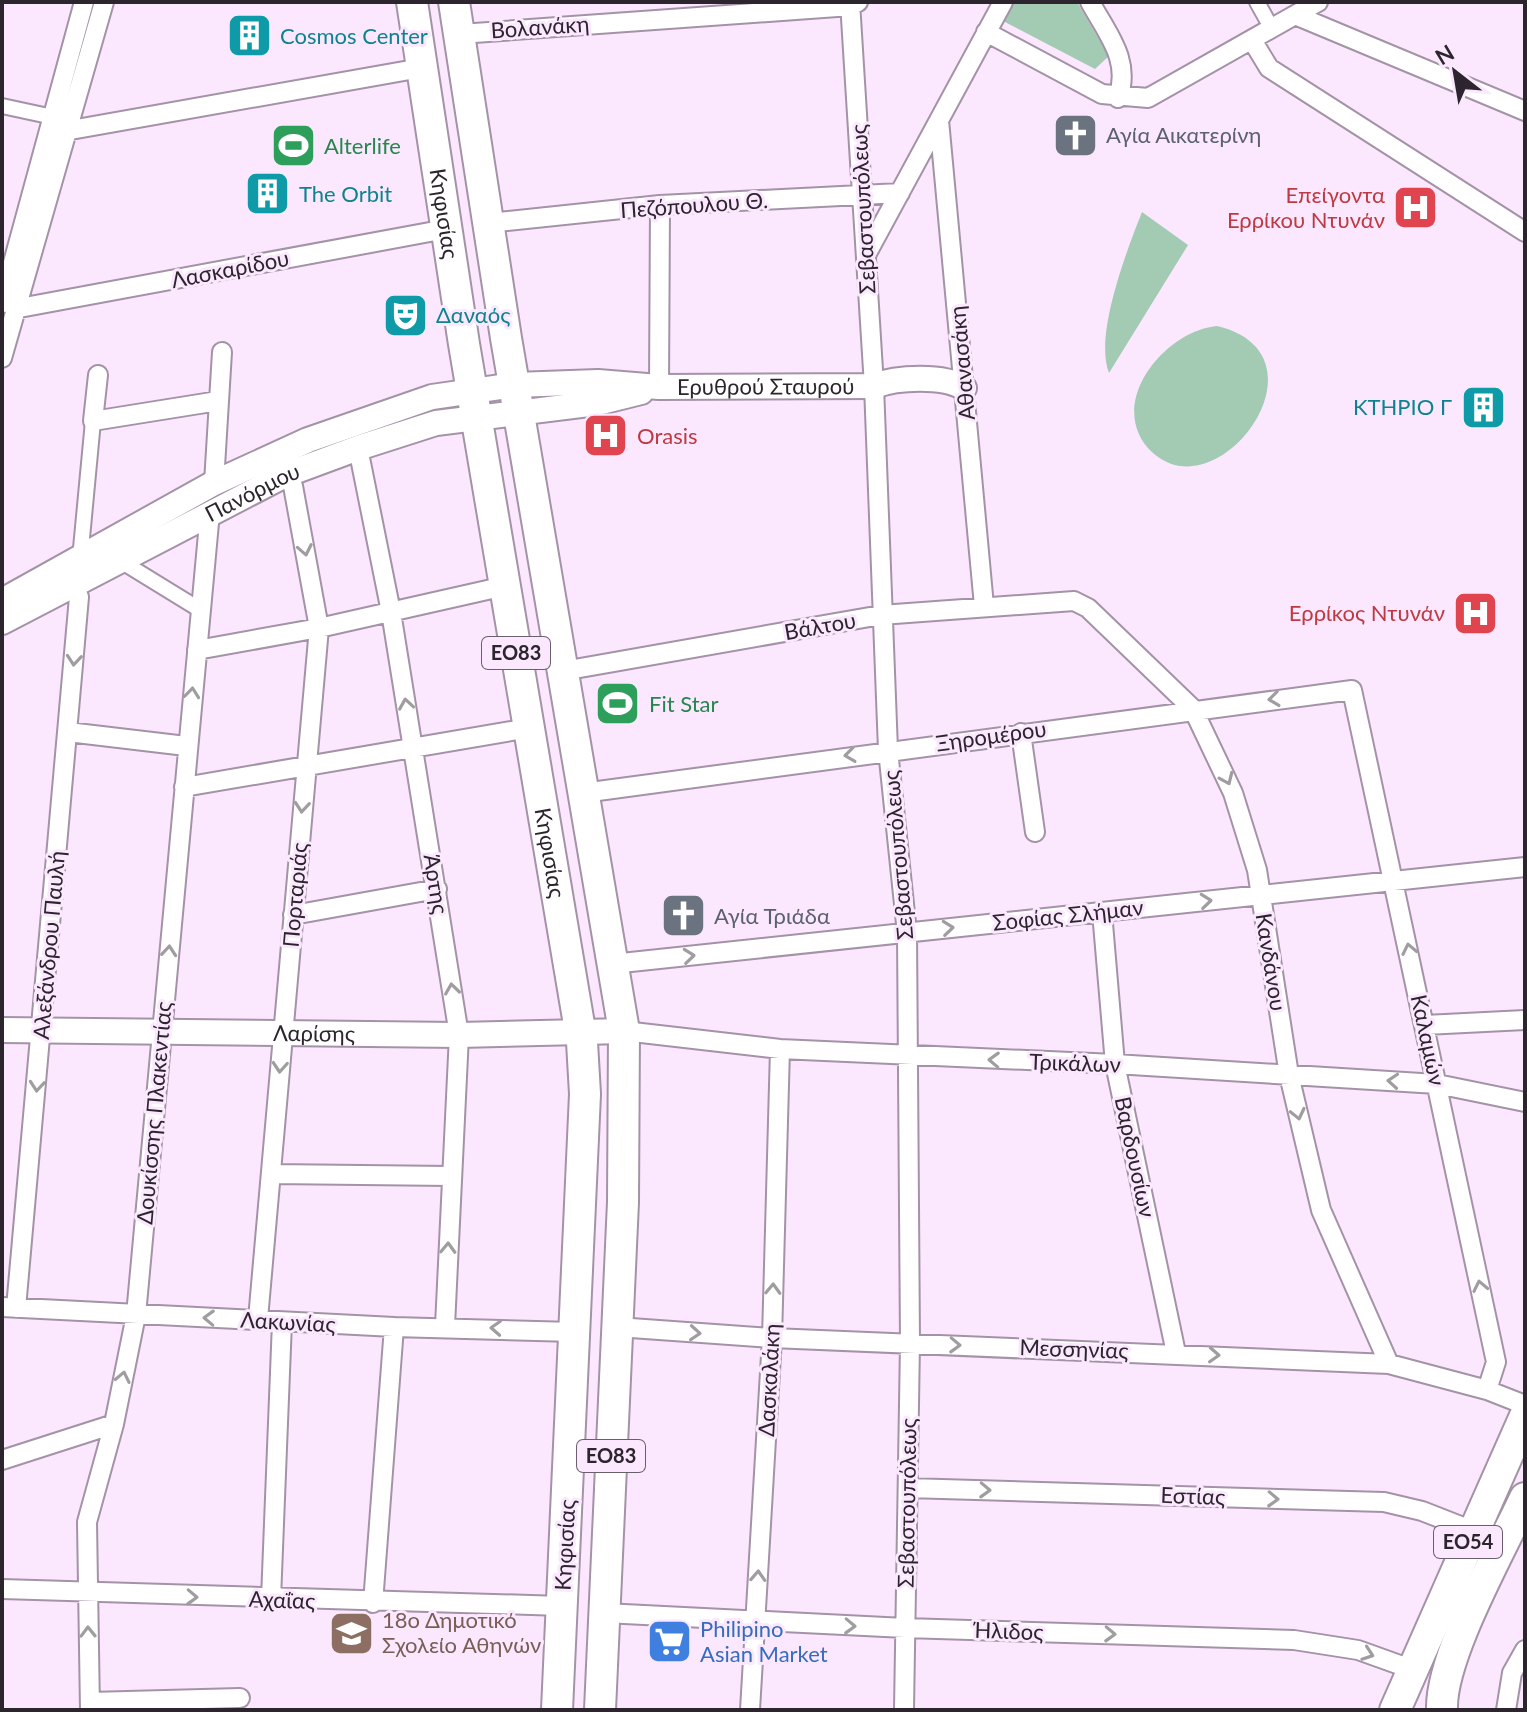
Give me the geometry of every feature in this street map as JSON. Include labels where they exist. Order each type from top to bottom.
[{"type":"main road","name":"Κηφισίας","points":[[412,2],[474,404],[581,1032],[585,1094],[557,1710]]},
{"type":"main road","name":"Κηφισίας","points":[[454,2],[624,1031],[617,1327],[600,1710]]},
{"type":"main road","name":"ΕΟ54","points":[[1395,1710],[1525,1416]]},
{"type":"main road","name":"ΕΟ54","points":[[1442,1710],[1442,1689],[1450,1659],[1525,1498]]},
{"type":"street","points":[[2,358],[8,306],[59,124],[84,2]]},
{"type":"street","points":[[59,124],[104,2]]},
{"type":"street","points":[[866,255],[1003,2]]},
{"type":"street","points":[[1090,2],[1116,50],[1126,77],[1118,98]]},
{"type":"street","points":[[1257,2],[1272,29]]},
{"type":"street","points":[[986,32],[1102,94],[1118,98],[1148,98],[1318,2]]},
{"type":"street","name":"Βολανάκη","points":[[460,34],[853,3]]},
{"type":"street","name":"Σεβαστουπόλεως","points":[[853,3],[874,386],[888,750],[907,933],[910,1343],[904,1710]]},
{"type":"street","points":[[1295,15],[1525,111]]},
{"type":"street","points":[[1252,40],[1269,68],[1525,232]]},
{"type":"street","points":[[2,106],[59,124],[421,68]]},
{"type":"street","name":"Αθανασάκη","points":[[939,120],[984,606]]},
{"type":"street","name":"Πεζόπουλου Θ.","points":[[489,223],[660,205],[900,193]]},
{"type":"street","points":[[659,387],[660,205]]},
{"type":"street","name":"Λασκαρίδου","points":[[8,306],[446,229]]},
{"type":"street","points":[[214,483],[222,352]]},
{"type":"street","points":[[80,559],[98,375]]},
{"type":"street","name":"Ερυθρού Σταυρού","points":[[517,398],[597,403],[659,387],[874,386],[887,391],[964,388]]},
{"type":"street","name":"Πανόρμου","points":[[2,601],[214,483],[308,440],[432,397],[474,404],[517,398]]},
{"type":"street","points":[[93,421],[218,401]]},
{"type":"street","name":"Πανόρμου","points":[[2,622],[285,475],[436,423],[474,404]]},
{"type":"street","name":"Άρτης","points":[[358,448],[391,612],[459,1035],[445,1326]]},
{"type":"street","name":"Πορταριάς","points":[[258,1319],[319,628],[293,486],[285,475]]},
{"type":"street","name":"Δουκίσσης Πλακεντίας","points":[[90,1706],[87,1522],[114,1424],[136,1315],[186,746],[210,512]]},
{"type":"street","points":[[119,560],[202,611]]},
{"type":"street","name":"Αλεξάνδρου Παυλή","points":[[9,1307],[41,1030],[68,732],[79,597],[73,583]]},
{"type":"street","points":[[197,650],[319,628],[505,586]]},
{"type":"street","name":"Βάλτου","points":[[563,671],[881,615],[984,606],[1080,603]]},
{"type":"street","name":"Κανδάνου","points":[[1080,603],[1193,709],[1233,793],[1261,895],[1289,1075],[1321,1210],[1389,1364]]},
{"type":"street","name":"Ξηρομέρου","points":[[583,793],[1352,690]]},
{"type":"street","name":"Καλαμών","points":[[1352,690],[1496,1362],[1487,1390]]},
{"type":"street","points":[[184,787],[529,728]]},
{"type":"street","points":[[68,732],[186,746]]},
{"type":"street","points":[[1021,733],[1035,832]]},
{"type":"street","name":"Σοφίας Σλήμαν","points":[[612,964],[1525,867]]},
{"type":"street","points":[[293,915],[437,889]]},
{"type":"street","name":"Βαρδουσίων","points":[[1102,912],[1115,1064],[1176,1353]]},
{"type":"street","points":[[1425,1025],[1525,1020]]},
{"type":"street","name":"Λαρίσης","points":[[2,1030],[459,1035],[624,1031]]},
{"type":"street","name":"Τρικάλων","points":[[624,1031],[780,1049],[1115,1064],[1437,1084],[1525,1102]]},
{"type":"street","name":"Δασκαλάκη","points":[[750,1710],[772,1338],[780,1049]]},
{"type":"street","points":[[272,1174],[450,1176]]},
{"type":"street","name":"Λακωνίας","points":[[9,1307],[394,1327],[445,1326],[574,1332]]},
{"type":"street","points":[[271,1599],[282,1322]]},
{"type":"street","points":[[373,1603],[394,1327]]},
{"type":"street","name":"Μεσσηνίας","points":[[617,1327],[772,1338],[1389,1364],[1487,1390],[1525,1405]]},
{"type":"street","points":[[2,1460],[114,1424]]},
{"type":"street","name":"Εστίας","points":[[908,1488],[1384,1502],[1422,1511],[1473,1531]]},
{"type":"street","name":"Αχαΐας","points":[[2,1589],[373,1603],[562,1606]]},
{"type":"street","name":"Ήλιδος","points":[[604,1613],[905,1628],[1294,1640],[1358,1650],[1411,1669]]},
{"type":"street","points":[[1506,1710],[1525,1650]]},
{"type":"street","points":[[90,1706],[240,1698]]},
{"type":"green space","points":[[1014,2],[1077,2],[1109,56],[1095,69],[1003,21]]},
{"type":"green space","points":[[1142,212],[1188,245],[1109,373],[1105,357],[1109,315]]},
{"type":"green space","points":[[1217,326],[1251,342],[1266,366],[1266,394],[1254,422],[1234,447],[1208,462],[1180,466],[1153,453],[1139,435],[1134,414],[1137,394],[1146,374],[1177,341]]},
{"type":"place","name":"Cosmos Center","points":[[249,36]]},
{"type":"place","name":"Αγία Αικατερίνη","points":[[1075,135]]},
{"type":"place","name":"Alterlife","points":[[293,146]]},
{"type":"place","name":"The Orbit","points":[[268,194]]},
{"type":"place","name":"Επείγοντα Ερρίκου Ντυνάν","points":[[1416,208]]},
{"type":"place","name":"Δαναός","points":[[405,315]]},
{"type":"place","name":"ΚΤΗΡΙΟ Γ","points":[[1483,407]]},
{"type":"place","name":"Orasis","points":[[606,436]]},
{"type":"place","name":"Ερρίκος Ντυνάν","points":[[1476,613]]},
{"type":"place","name":"Fit Star","points":[[618,704]]},
{"type":"place","name":"Αγία Τριάδα","points":[[683,916]]},
{"type":"place","name":"18ο Δημοτικό Σχολείο Αθηνών","points":[[351,1633]]},
{"type":"place","name":"Philipino Asian Market","points":[[669,1642]]}]
